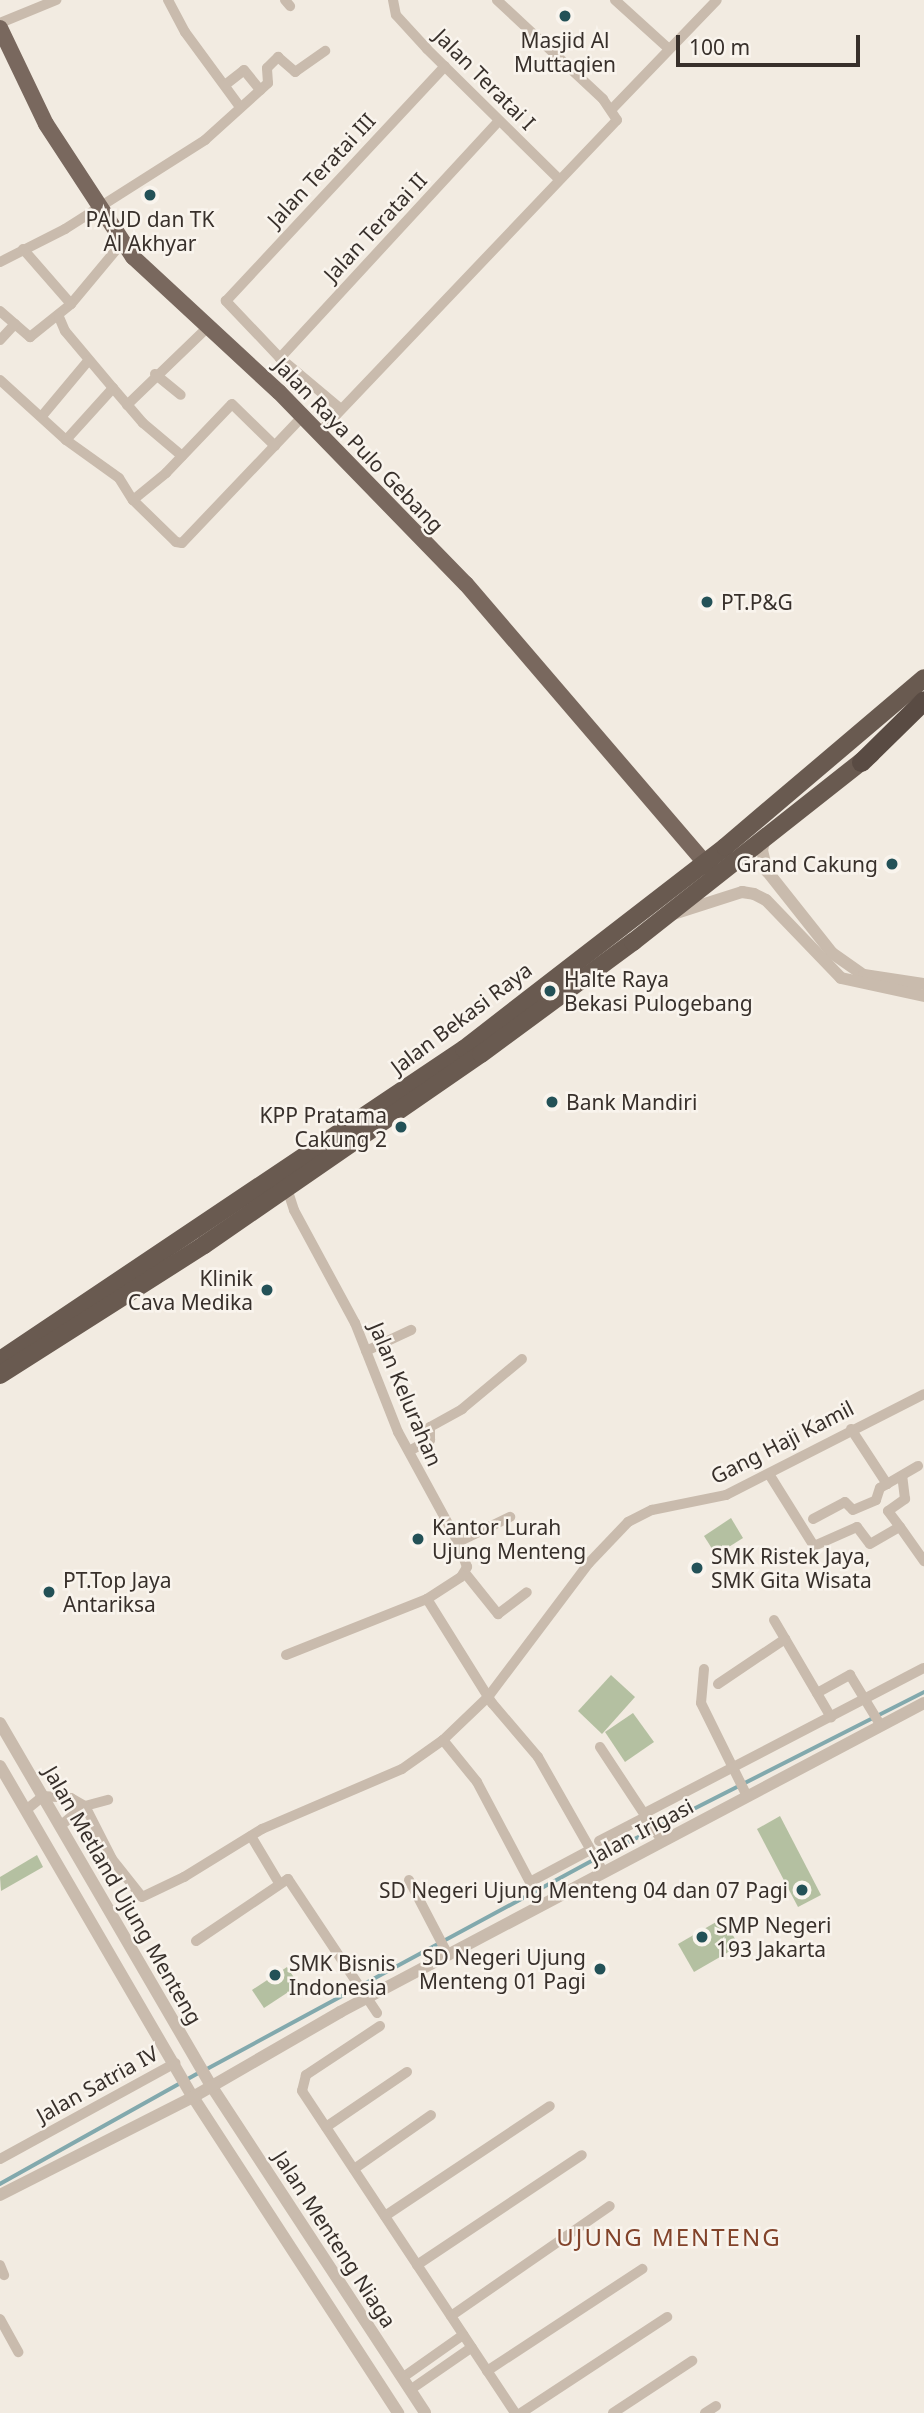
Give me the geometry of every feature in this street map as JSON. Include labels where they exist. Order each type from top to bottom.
[{"type":"highway","name":"Jalan Bekasi Raya","points":[[0,1376],[287,1188],[468,1054],[710,869],[924,678]]},
{"type":"highway","points":[[861,762],[924,700]]},
{"type":"highway","name":"Jalan Bekasi Raya","points":[[0,1360],[468,1054],[666,916],[710,869],[765,837],[924,712]]},
{"type":"main road","name":"Jalan Raya Pulo Gebang","points":[[0,25],[46,124],[121,244],[303,416],[518,641],[710,869]]},
{"type":"street","points":[[0,25],[56,0]]},
{"type":"street","points":[[168,0],[185,33],[240,107]]},
{"type":"street","name":"Jalan Teratai I","points":[[393,0],[396,15],[498,122],[559,179]]},
{"type":"street","points":[[615,0],[667,48]]},
{"type":"street","points":[[319,433],[559,179],[615,115],[667,48],[717,0]]},
{"type":"street","points":[[504,2],[615,115]]},
{"type":"street","points":[[0,262],[97,208],[205,140],[269,80],[267,68],[278,57],[295,72],[325,51]]},
{"type":"street","name":"Jalan Teratai III","points":[[280,358],[226,300],[445,66]]},
{"type":"street","points":[[225,85],[244,70],[260,90]]},
{"type":"street","name":"Jalan Teratai II","points":[[280,358],[498,122]]},
{"type":"street","points":[[0,311],[30,337],[50,317],[60,317],[121,244]]},
{"type":"street","points":[[23,249],[71,304]]},
{"type":"street","points":[[60,317],[88,361],[127,405],[182,456]]},
{"type":"street","points":[[0,340],[15,324]]},
{"type":"street","points":[[127,405],[155,374],[209,326]]},
{"type":"street","points":[[280,358],[341,409]]},
{"type":"street","points":[[42,416],[88,361]]},
{"type":"street","points":[[155,374],[181,395]]},
{"type":"street","points":[[0,380],[65,439],[119,478],[133,500],[176,542],[182,543],[303,416]]},
{"type":"street","points":[[65,439],[113,388]]},
{"type":"street","points":[[133,500],[182,456],[232,404],[275,446]]},
{"type":"street","points":[[765,837],[762,850],[767,871],[844,973],[924,984]]},
{"type":"street","points":[[666,916],[742,892],[754,894],[766,900],[844,973],[924,996]]},
{"type":"street","name":"Jalan Kelurahan","points":[[287,1188],[366,1351],[409,1451],[458,1542],[467,1562],[465,1573]]},
{"type":"street","points":[[366,1351],[411,1330]]},
{"type":"street","points":[[409,1451],[430,1440],[430,1427],[462,1409],[522,1359]]},
{"type":"street","name":"Gang Haji Kamil","points":[[85,1806],[112,1860],[140,1897],[184,1878],[251,1836],[402,1769],[443,1740],[488,1697],[589,1563],[628,1522],[652,1510],[726,1495],[924,1394]]},
{"type":"street","points":[[851,1429],[887,1484]]},
{"type":"street","points":[[813,1519],[845,1502],[853,1510],[876,1500],[876,1493],[887,1484],[918,1466]]},
{"type":"street","points":[[769,1474],[816,1547],[857,1527],[870,1544],[900,1527]]},
{"type":"street","points":[[902,1476],[905,1499],[888,1511],[900,1527],[920,1545],[924,1561]]},
{"type":"street","points":[[458,1542],[510,1517]]},
{"type":"street","points":[[286,1655],[428,1599],[465,1573],[497,1613],[527,1592]]},
{"type":"street","points":[[428,1599],[488,1697],[538,1757],[602,1870]]},
{"type":"street","points":[[774,1620],[831,1717]]},
{"type":"street","points":[[718,1684],[785,1639]]},
{"type":"street","points":[[599,1841],[924,1668]]},
{"type":"street","points":[[704,1669],[701,1703],[745,1793]]},
{"type":"street","points":[[817,1693],[850,1675],[880,1723]]},
{"type":"street","name":"Jalan Irigasi","points":[[0,2194],[212,2085],[445,1950],[880,1723],[924,1703]]},
{"type":"street","name":"Jalan Metland Ujung Menteng","points":[[0,1723],[212,2085]]},
{"type":"street","points":[[443,1740],[477,1782],[530,1882],[591,1851]]},
{"type":"street","points":[[600,1747],[660,1838]]},
{"type":"street","name":"Jalan Metland Ujung Menteng","points":[[1,1769],[193,2095]]},
{"type":"street","points":[[26,1810],[43,1796],[71,1798],[85,1806]]},
{"type":"street","points":[[60,1826],[85,1806],[108,1800]]},
{"type":"street","points":[[251,1836],[279,1883]]},
{"type":"street","points":[[196,1941],[279,1883],[289,1879],[377,2013]]},
{"type":"street","points":[[409,1880],[445,1950]]},
{"type":"street","points":[[380,2026],[306,2075],[302,2091],[515,2413]]},
{"type":"street","name":"Jalan Satria IV","points":[[0,2159],[176,2065]]},
{"type":"street","points":[[326,2127],[407,2072]]},
{"type":"street","name":"Jalan Menteng Niaga","points":[[212,2085],[425,2413]]},
{"type":"street","name":"Jalan Menteng Niaga","points":[[193,2095],[398,2413]]},
{"type":"street","points":[[385,2216],[550,2106]]},
{"type":"street","points":[[354,2169],[431,2115]]},
{"type":"street","points":[[417,2265],[582,2155]]},
{"type":"street","points":[[451,2316],[610,2206]]},
{"type":"street","points":[[487,2371],[642,2269]]},
{"type":"street","points":[[521,2413],[667,2317]]},
{"type":"street","points":[[0,2319],[18,2352]]},
{"type":"street","points":[[402,2378],[463,2335]]},
{"type":"street","points":[[410,2390],[472,2347]]},
{"type":"street","points":[[613,2413],[692,2361]]},
{"type":"street","points":[[705,2413],[716,2406]]},
{"type":"green space","points":[[731,1518],[743,1538],[716,1555],[704,1536]]},
{"type":"green space","points":[[611,1675],[635,1697],[602,1734],[578,1711]]},
{"type":"green space","points":[[633,1713],[654,1742],[625,1762],[605,1732]]},
{"type":"green space","points":[[780,1816],[821,1895],[798,1907],[757,1829]]},
{"type":"green space","points":[[37,1855],[43,1867],[1,1891],[0,1877]]},
{"type":"green space","points":[[723,1918],[739,1946],[694,1972],[678,1944]]},
{"type":"green space","points":[[287,1967],[299,1985],[264,2008],[252,1990]]},
{"type":"waterway","points":[[207,2069],[607,1853],[924,1692]]},
{"type":"waterway","points":[[0,2184],[200,2072]]},
{"type":"place","name":"Masjid Al Muttaqien","points":[[565,16]]},
{"type":"place","name":"PAUD dan TK Al Akhyar","points":[[150,195]]},
{"type":"place","name":"PT.P&G","points":[[707,602]]},
{"type":"place","name":"Grand Cakung","points":[[892,864]]},
{"type":"place","name":"Halte Raya Bekasi Pulogebang","points":[[550,991]]},
{"type":"place","name":"Bank Mandiri","points":[[552,1102]]},
{"type":"place","name":"KPP Pratama Cakung 2","points":[[401,1127]]},
{"type":"place","name":"Klinik Cava Medika","points":[[267,1290]]},
{"type":"place","name":"Kantor Lurah Ujung Menteng","points":[[418,1539]]},
{"type":"place","name":"SMK Ristek Jaya, SMK Gita Wisata","points":[[697,1568]]},
{"type":"place","name":"PT.Top Jaya Antariksa","points":[[49,1592]]},
{"type":"place","name":"SD Negeri Ujung Menteng 04 dan 07 Pagi","points":[[802,1890]]},
{"type":"place","name":"SMP Negeri 193 Jakarta","points":[[702,1937]]},
{"type":"place","name":"SD Negeri Ujung Menteng 01 Pagi","points":[[600,1969]]},
{"type":"place","name":"SMK Bisnis Indonesia","points":[[275,1975]]},
{"type":"district","name":"UJUNG MENTENG","points":[[669,2237]]}]
